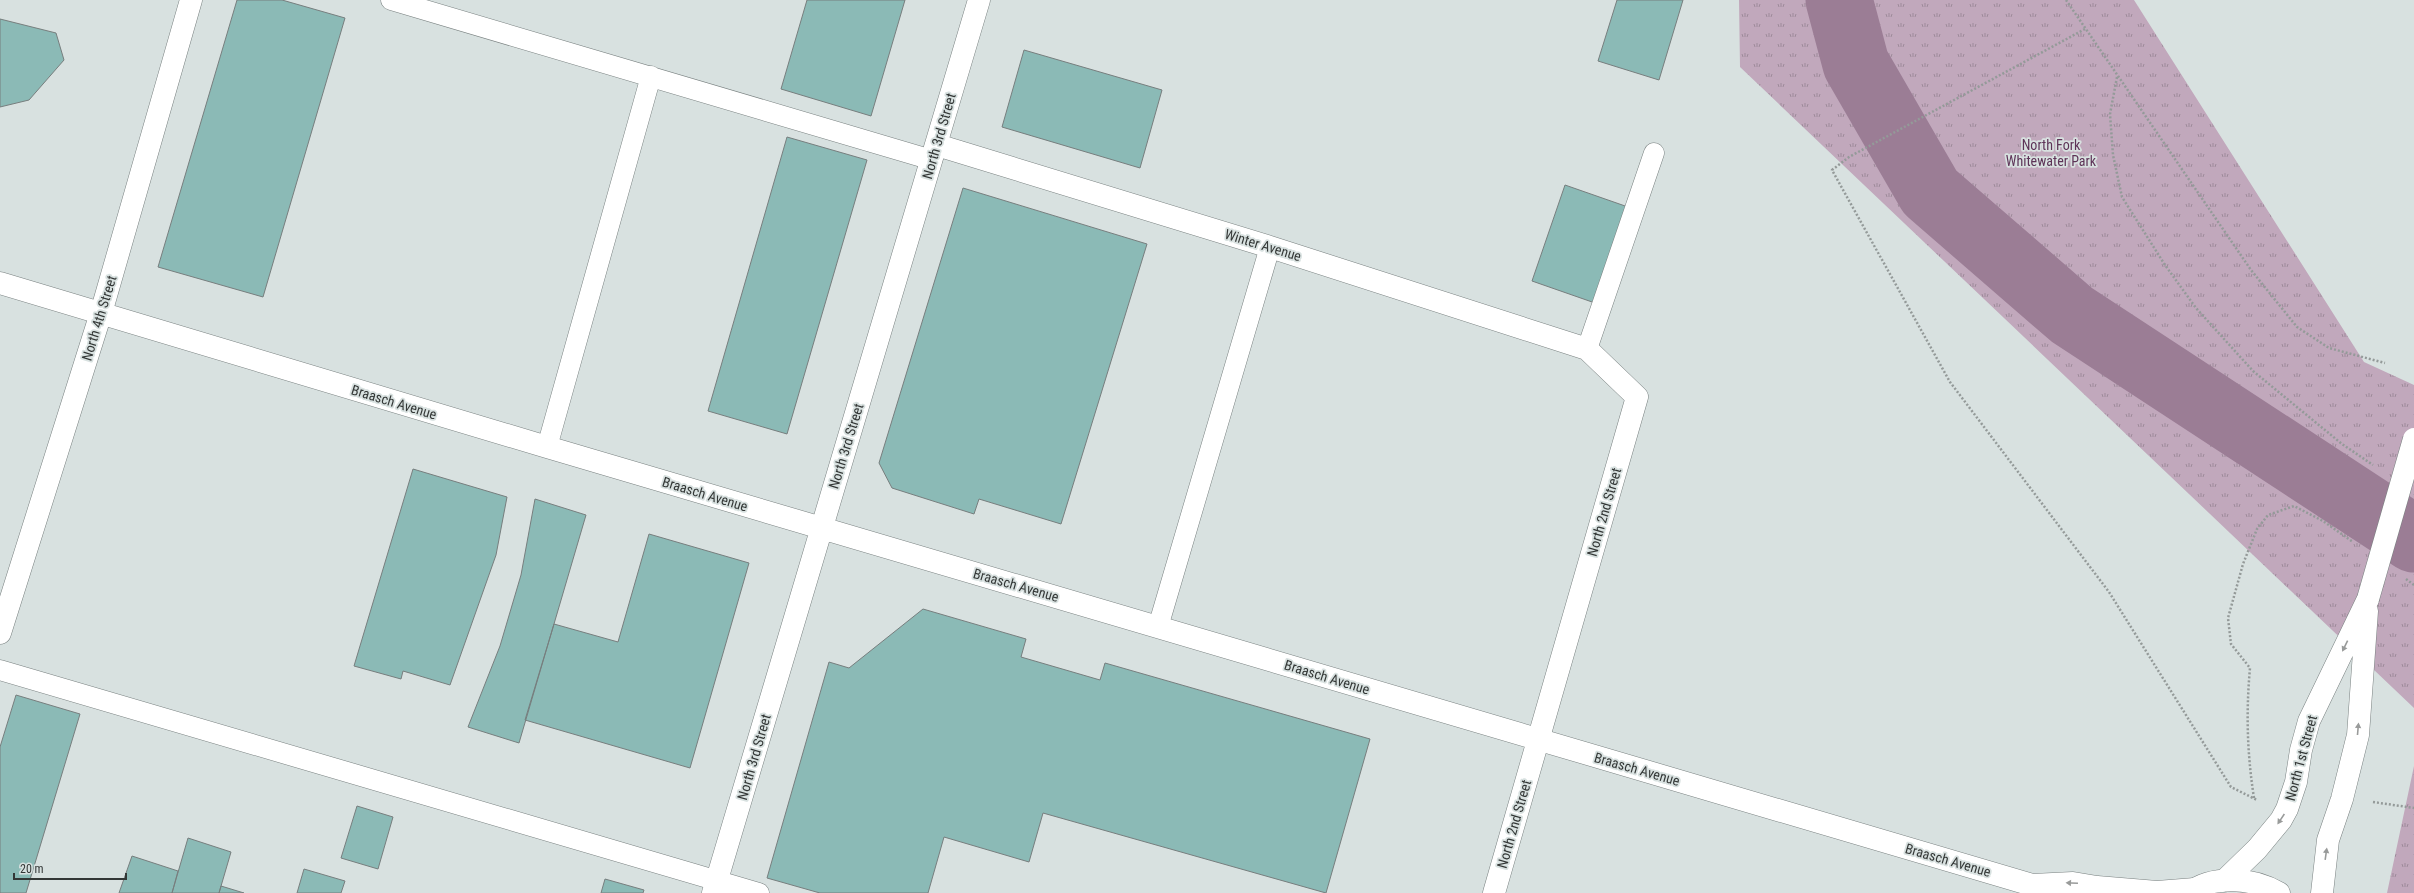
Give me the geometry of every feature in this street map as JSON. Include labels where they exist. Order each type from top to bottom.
[{"type":"street","name":"North 4th Street","points":[[0,633],[101,314],[191,0]]},
{"type":"street","name":"North 3rd Street","points":[[715,887],[821,528],[935,153],[979,0]]},
{"type":"street","name":"Winter Avenue","points":[[935,153],[1270,247],[1587,349]]},
{"type":"street","name":"Braasch Avenue","points":[[0,283],[547,447],[2037,889],[2073,883],[2097,887],[2157,892],[2192,891],[2224,881]]},
{"type":"street","name":"North 2nd Street","points":[[1494,893],[1637,397],[1587,349]]},
{"type":"street","name":"North 1st Street","points":[[2224,881],[2256,849],[2281,820],[2287,809],[2296,782],[2301,750],[2309,721],[2368,599],[2414,439]]},
{"type":"street","name":"North 1st Street","points":[[2322,893],[2328,840],[2342,799],[2358,734],[2368,599]]},
{"type":"street","points":[[2224,881],[2252,882],[2279,893]]},
{"type":"lane","points":[[392,0],[651,76],[935,153]]},
{"type":"lane","points":[[547,447],[651,76]]},
{"type":"lane","points":[[1587,349],[1654,153]]},
{"type":"lane","points":[[1158,627],[1270,247]]},
{"type":"lane","points":[[0,670],[715,887],[759,893]]},
{"type":"path","points":[[2066,0],[2117,77],[2251,270],[2297,327],[2329,348],[2385,363]]},
{"type":"path","points":[[2085,29],[1849,157],[1832,170],[1950,382],[2109,592],[2231,787],[2254,798],[2281,820]]},
{"type":"path","points":[[2117,77],[2110,114],[2113,155],[2122,197],[2165,265],[2196,308],[2252,371],[2342,444],[2375,466]]},
{"type":"path","points":[[2254,798],[2248,761],[2247,730],[2250,668],[2231,644],[2228,618],[2244,564],[2257,530],[2268,515],[2294,506],[2323,521],[2355,544]]},
{"type":"path","points":[[2401,576],[2414,585]]},
{"type":"path","points":[[2372,802],[2414,808]]},
{"type":"green space","name":"North Fork Whitewater Park","points":[[1739,0],[2134,0],[2364,362],[2414,385],[2414,708],[1740,67]]},
{"type":"green space","points":[[2414,766],[2414,893],[2387,893]]},
{"type":"building","points":[[237,0],[282,0],[345,18],[263,297],[158,267]]},
{"type":"building","points":[[807,0],[905,0],[871,116],[781,89]]},
{"type":"building","points":[[1617,0],[1683,0],[1659,80],[1598,61]]},
{"type":"building","points":[[0,19],[56,33],[64,60],[29,100],[0,107]]},
{"type":"building","points":[[1024,50],[1162,90],[1140,168],[1002,127]]},
{"type":"building","points":[[787,137],[867,160],[787,434],[708,411]]},
{"type":"building","points":[[1565,185],[1628,207],[1595,303],[1532,281]]},
{"type":"building","points":[[963,188],[1147,244],[1061,524],[979,499],[974,514],[892,488],[879,463]]},
{"type":"building","points":[[413,469],[507,497],[496,555],[450,685],[403,671],[401,679],[354,666]]},
{"type":"building","points":[[535,499],[586,515],[519,743],[468,727],[500,646],[521,575]]},
{"type":"building","points":[[649,534],[749,563],[690,768],[525,720],[554,624],[618,642]]},
{"type":"building","points":[[923,609],[1026,639],[1021,657],[1100,680],[1105,663],[1370,739],[1326,893],[1043,813],[1029,862],[944,837],[928,893],[820,893],[767,878],[829,662],[849,668]]},
{"type":"building","points":[[16,695],[80,714],[26,893],[0,893],[0,747]]},
{"type":"building","points":[[357,806],[393,817],[378,869],[341,858]]},
{"type":"building","points":[[188,838],[231,852],[219,893],[172,893]]},
{"type":"building","points":[[132,856],[178,871],[172,893],[119,893]]},
{"type":"building","points":[[304,869],[345,881],[341,893],[297,893]]},
{"type":"building","points":[[605,879],[644,890],[643,893],[601,893]]},
{"type":"building","points":[[221,886],[244,893],[219,893]]},
{"type":"waterway","points":[[1839,0],[1856,64],[1930,192],[2072,315],[2414,539]]}]
